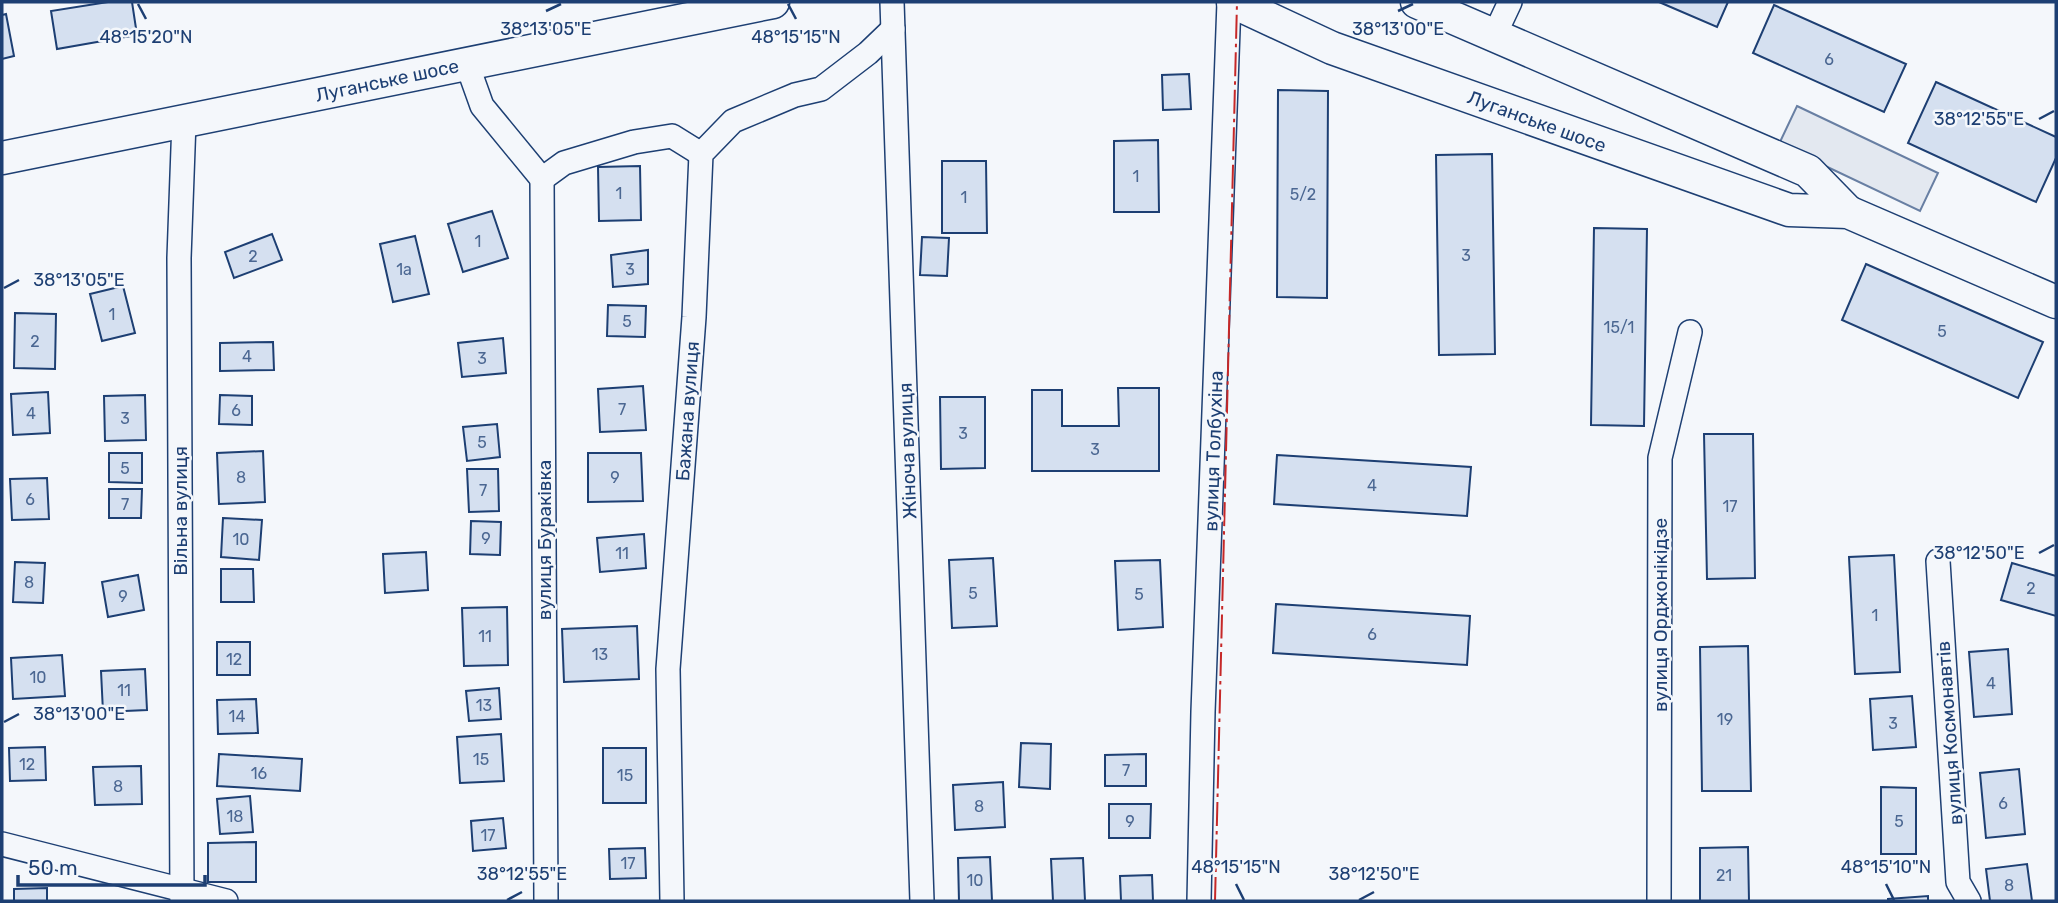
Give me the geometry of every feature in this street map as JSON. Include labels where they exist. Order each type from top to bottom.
[{"type":"main road","name":"Луганське шосе","points":[[2,158],[773,2]]},
{"type":"main road","name":"Луганське шосе","points":[[1231,2],[1332,48],[1789,211],[1848,212]]},
{"type":"main road","name":"Луганське шосе","points":[[1417,2],[1808,171],[1848,212],[2056,302]]},
{"type":"street","name":"Жіноча вулиця","points":[[892,2],[922,901]]},
{"type":"street","name":"вулиця Толбухіна","points":[[1199,901],[1203,712],[1231,2]]},
{"type":"street","points":[[1495,34],[1510,2]]},
{"type":"street","points":[[467,64],[482,106],[542,179],[564,163],[634,142],[672,136],[701,154],[733,121],[794,95],[821,89],[893,29]]},
{"type":"street","name":"Вільна вулиця","points":[[182,896],[179,258],[184,121]]},
{"type":"street","name":"Бажана вулиця","points":[[672,901],[668,669],[694,317],[701,154]]},
{"type":"street","name":"вулиця Бураківка","points":[[542,179],[547,901]]},
{"type":"street","name":"вулиця Орджонікідзе","points":[[1659,901],[1660,458],[1690,332]]},
{"type":"street","name":"вулиця Космонавтів","points":[[1938,561],[1958,882],[1969,901]]},
{"type":"street","points":[[2,844],[182,896],[226,901]]},
{"type":"shaded area","points":[[1797,106],[1938,173],[1920,211],[1779,144]]},
{"type":"building","points":[[108,2],[132,2],[137,35],[57,49],[51,11]]},
{"type":"building","points":[[1659,2],[1728,2],[1717,27]]},
{"type":"building","points":[[1774,5],[1906,64],[1884,112],[1753,53]]},
{"type":"building","points":[[6,14],[14,56],[2,59],[2,15]]},
{"type":"building","points":[[1189,74],[1191,109],[1163,110],[1162,75]]},
{"type":"building","points":[[1936,82],[2056,137],[2056,158],[2036,202],[1908,143]]},
{"type":"building","points":[[1278,90],[1328,91],[1327,298],[1277,297]]},
{"type":"building","points":[[1158,140],[1159,212],[1114,212],[1114,141]]},
{"type":"building","points":[[1492,154],[1495,354],[1439,355],[1436,155]]},
{"type":"building","points":[[942,161],[986,161],[987,233],[942,233]]},
{"type":"building","points":[[640,166],[641,220],[599,221],[598,167]]},
{"type":"building","points":[[492,211],[508,258],[463,272],[448,224]]},
{"type":"building","points":[[1594,228],[1647,229],[1644,426],[1591,425]]},
{"type":"building","points":[[272,234],[282,260],[234,278],[225,252]]},
{"type":"building","points":[[415,236],[429,294],[393,302],[380,244]]},
{"type":"building","points":[[922,237],[949,238],[947,276],[920,275]]},
{"type":"building","points":[[648,250],[648,284],[613,287],[611,255]]},
{"type":"building","points":[[1866,264],[2043,342],[2018,398],[1842,320]]},
{"type":"building","points":[[123,286],[135,333],[102,341],[90,294]]},
{"type":"building","points":[[608,305],[646,306],[645,337],[607,336]]},
{"type":"building","points":[[15,313],[56,314],[55,369],[14,368]]},
{"type":"building","points":[[503,338],[506,373],[462,377],[458,343]]},
{"type":"building","points":[[273,342],[274,370],[220,371],[220,343]]},
{"type":"building","points":[[643,386],[646,430],[600,432],[598,389]]},
{"type":"building","points":[[1118,388],[1159,388],[1159,471],[1032,471],[1032,390],[1062,390],[1062,426],[1119,426]]},
{"type":"building","points":[[48,392],[50,433],[13,435],[11,394]]},
{"type":"building","points":[[145,395],[146,440],[105,441],[104,396]]},
{"type":"building","points":[[220,395],[252,396],[252,425],[219,424]]},
{"type":"building","points":[[940,397],[985,397],[985,468],[941,469]]},
{"type":"building","points":[[497,424],[500,457],[467,461],[463,427]]},
{"type":"building","points":[[1704,434],[1753,434],[1755,578],[1707,579]]},
{"type":"building","points":[[263,451],[265,502],[219,504],[217,453]]},
{"type":"building","points":[[109,453],[142,453],[142,483],[109,482]]},
{"type":"building","points":[[588,453],[641,453],[643,501],[588,502]]},
{"type":"building","points":[[1277,455],[1471,467],[1467,516],[1274,504]]},
{"type":"building","points":[[467,469],[498,469],[499,511],[469,512]]},
{"type":"building","points":[[47,478],[49,519],[12,520],[10,479]]},
{"type":"building","points":[[109,489],[142,489],[141,518],[109,518]]},
{"type":"building","points":[[223,518],[262,520],[259,560],[221,557]]},
{"type":"building","points":[[471,521],[501,522],[500,555],[470,554]]},
{"type":"building","points":[[644,534],[646,568],[600,572],[597,538]]},
{"type":"building","points":[[426,552],[428,590],[385,593],[383,554]]},
{"type":"building","points":[[1894,555],[1900,672],[1855,674],[1849,557]]},
{"type":"building","points":[[993,558],[997,626],[952,628],[949,560]]},
{"type":"building","points":[[1160,560],[1163,627],[1118,630],[1115,561]]},
{"type":"building","points":[[15,562],[45,563],[43,603],[13,602]]},
{"type":"building","points":[[2012,563],[2056,576],[2056,616],[2001,600]]},
{"type":"building","points":[[221,569],[253,569],[254,602],[221,602]]},
{"type":"building","points":[[138,575],[144,610],[108,617],[102,582]]},
{"type":"building","points":[[1276,604],[1470,616],[1467,665],[1273,653]]},
{"type":"building","points":[[507,607],[508,665],[464,666],[462,608]]},
{"type":"building","points":[[637,626],[639,679],[564,682],[562,629]]},
{"type":"building","points":[[217,642],[250,642],[250,675],[217,675]]},
{"type":"building","points":[[1748,646],[1751,791],[1702,791],[1700,647]]},
{"type":"building","points":[[2008,649],[2012,714],[1974,717],[1969,652]]},
{"type":"building","points":[[62,655],[65,696],[13,699],[11,658]]},
{"type":"building","points":[[145,669],[147,710],[103,712],[101,671]]},
{"type":"building","points":[[499,688],[501,719],[469,721],[466,691]]},
{"type":"building","points":[[1912,696],[1916,747],[1873,750],[1870,699]]},
{"type":"building","points":[[256,699],[258,733],[218,734],[217,700]]},
{"type":"building","points":[[501,734],[504,781],[460,783],[457,737]]},
{"type":"building","points":[[1021,743],[1051,744],[1050,789],[1019,787]]},
{"type":"building","points":[[45,747],[46,780],[10,781],[9,748]]},
{"type":"building","points":[[603,748],[646,748],[646,803],[603,803]]},
{"type":"building","points":[[219,754],[302,759],[300,791],[217,786]]},
{"type":"building","points":[[1146,754],[1146,786],[1105,786],[1105,755]]},
{"type":"building","points":[[141,766],[142,804],[95,805],[93,767]]},
{"type":"building","points":[[2019,769],[2025,834],[1986,838],[1980,773]]},
{"type":"building","points":[[1003,782],[1005,827],[955,830],[953,785]]},
{"type":"building","points":[[1881,787],[1916,788],[1916,854],[1881,854]]},
{"type":"building","points":[[250,796],[253,832],[220,834],[217,799]]},
{"type":"building","points":[[1109,804],[1151,804],[1150,838],[1109,838]]},
{"type":"building","points":[[503,818],[506,848],[473,851],[471,821]]},
{"type":"building","points":[[256,842],[256,882],[208,882],[208,843]]},
{"type":"building","points":[[1748,847],[1749,901],[1700,901],[1700,848]]},
{"type":"building","points":[[645,848],[646,878],[610,879],[609,849]]},
{"type":"building","points":[[990,857],[992,901],[959,901],[958,858]]},
{"type":"building","points":[[1083,858],[1085,901],[1053,901],[1051,859]]},
{"type":"building","points":[[2027,864],[2032,901],[1990,901],[1986,869]]},
{"type":"building","points":[[1152,875],[1153,901],[1121,901],[1120,876]]},
{"type":"building","points":[[47,888],[47,901],[14,901],[14,889]]},
{"type":"building","points":[[1928,896],[1928,901],[1888,901],[1888,899]]},
{"type":"power","points":[[1215,901],[1237,2]]}]
